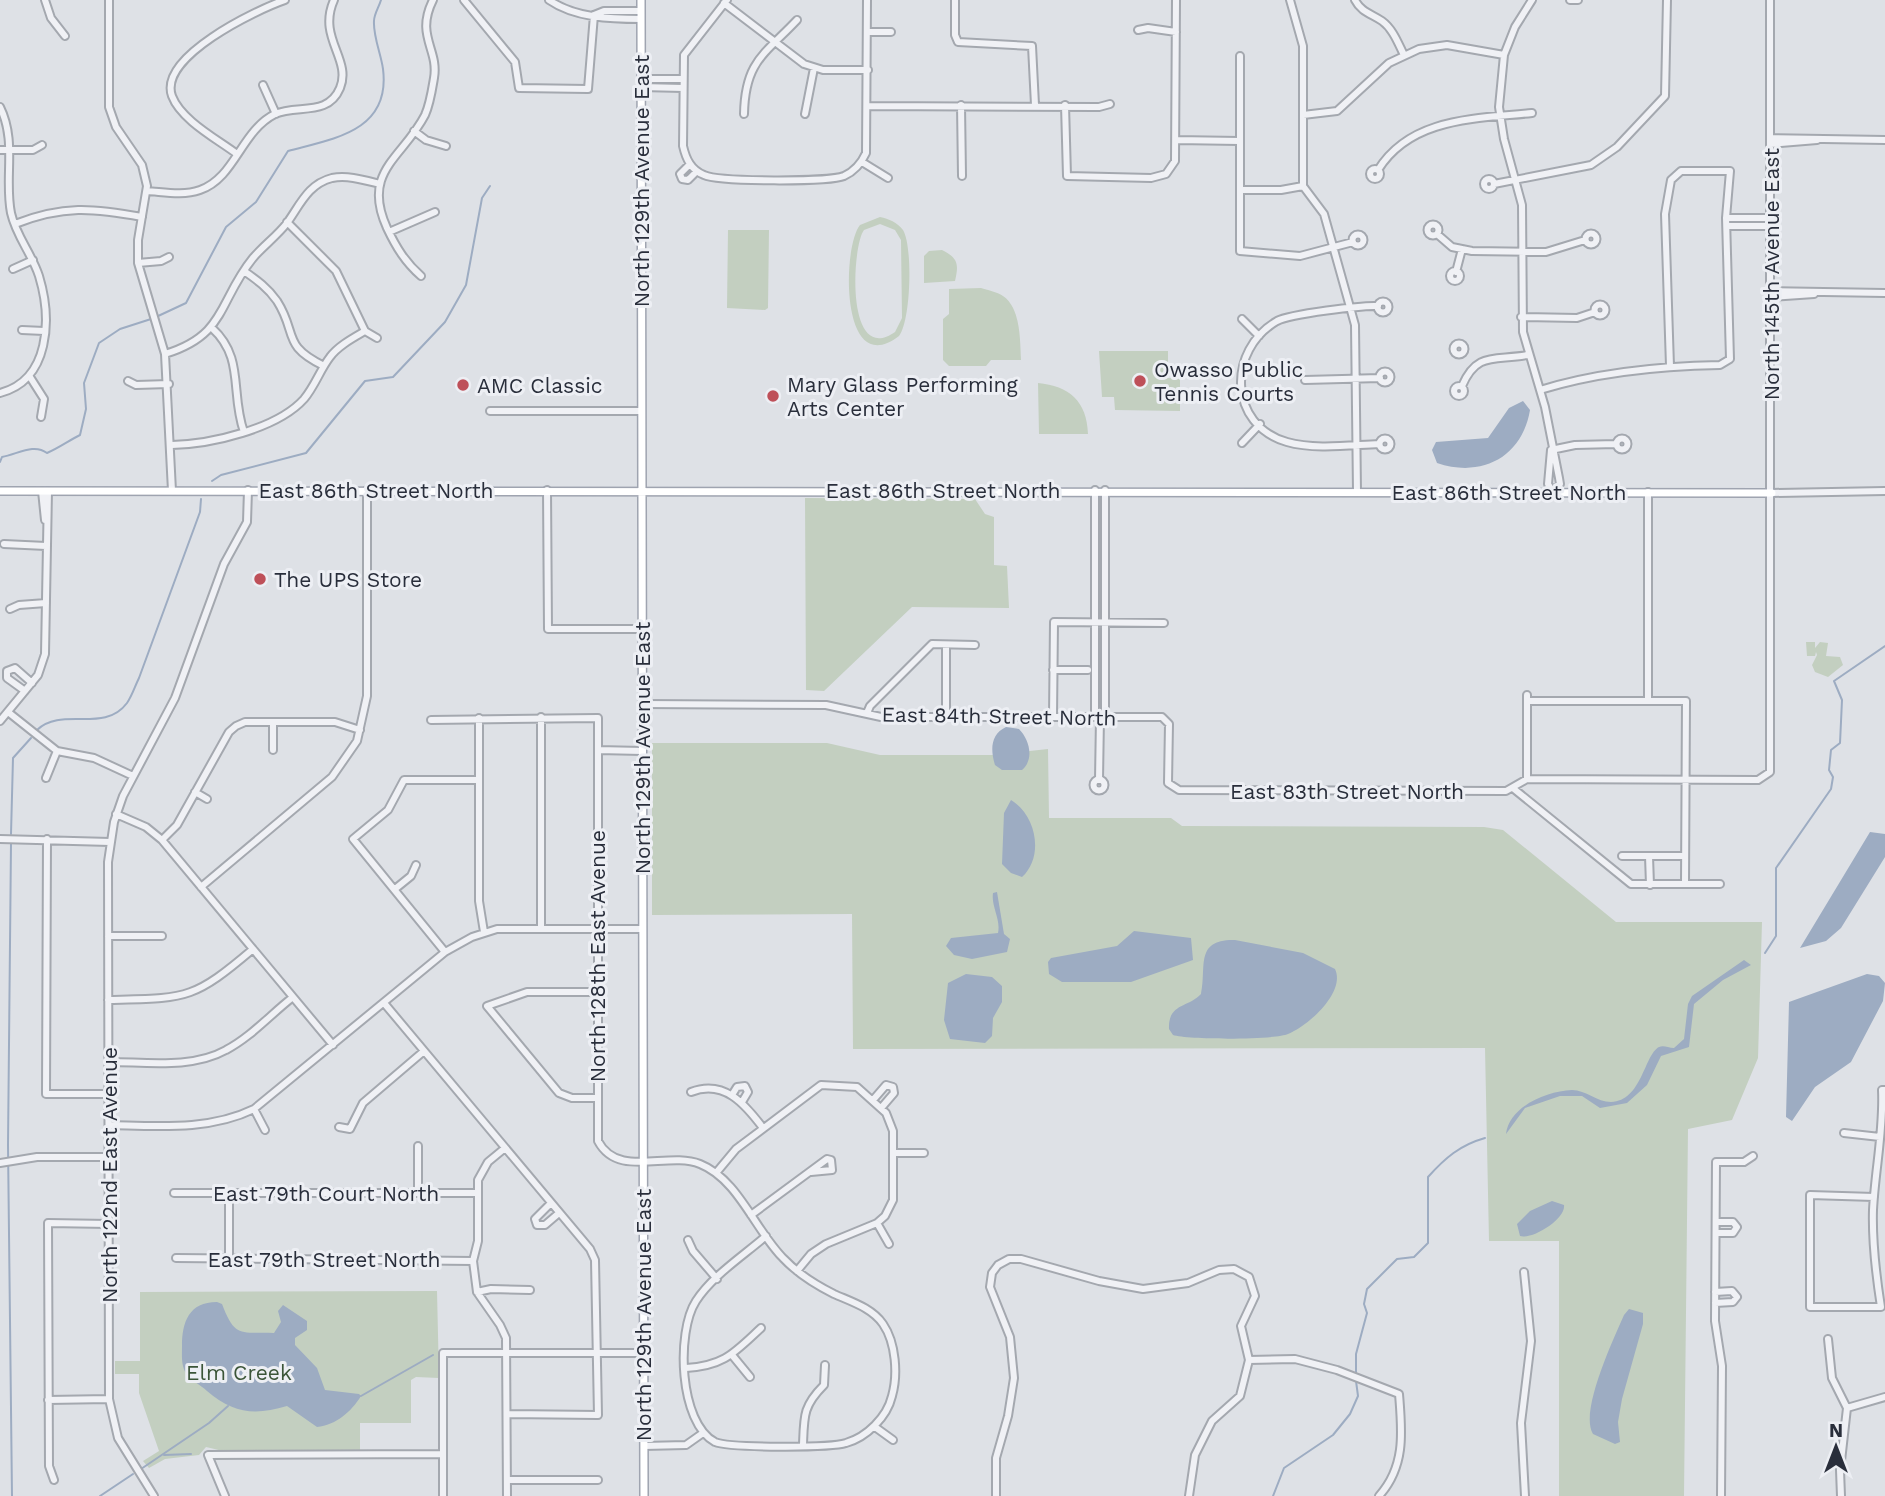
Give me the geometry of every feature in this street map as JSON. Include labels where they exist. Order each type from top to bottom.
[{"type":"main road","name":"North 129th Avenue East","points":[[641,0],[644,1496]]},
{"type":"main road","name":"East 86th Street North","points":[[0,491],[1772,492]]},
{"type":"street","points":[[44,0],[51,18],[65,36]]},
{"type":"street","points":[[109,0],[109,107],[116,127],[142,164],[147,191],[138,263],[165,354],[169,384],[172,491]]},
{"type":"street","points":[[237,154],[181,108],[171,88],[174,71],[211,39],[249,15],[285,0]]},
{"type":"street","points":[[147,191],[179,193],[200,190],[221,176],[256,128],[276,114],[324,106],[335,97],[342,83],[342,68],[328,28],[334,0]]},
{"type":"street","points":[[421,276],[405,260],[389,232],[379,207],[380,184],[389,162],[427,110],[434,78],[425,29],[433,0]]},
{"type":"street","points":[[464,0],[515,61],[519,88],[588,89],[594,15]]},
{"type":"street","points":[[549,0],[568,9],[604,19],[641,15]]},
{"type":"street","points":[[867,0],[868,106],[867,143],[862,162],[848,174],[826,179],[718,178],[693,168],[682,146],[682,64],[689,46],[725,2],[792,58],[814,68],[867,70]]},
{"type":"street","points":[[954,0],[956,40],[962,44],[1032,46],[1035,106]]},
{"type":"street","points":[[1065,105],[1067,176],[1158,178],[1172,168],[1176,140],[1175,0]]},
{"type":"street","points":[[1290,0],[1303,46],[1303,186],[1324,214],[1351,308],[1357,380],[1357,492]]},
{"type":"street","points":[[1356,0],[1364,12],[1383,22],[1393,33],[1404,55]]},
{"type":"street","points":[[1532,0],[1504,55],[1499,92],[1500,117],[1522,205],[1521,317],[1527,355],[1540,390],[1560,484],[1553,492],[1548,481],[1551,450]]},
{"type":"street","points":[[1570,0],[1578,0]]},
{"type":"street","points":[[1494,184],[1517,181],[1603,159],[1665,96],[1667,0]]},
{"type":"street","name":"North 145th Avenue East","points":[[1685,778],[1758,780],[1768,776],[1771,768],[1770,0]]},
{"type":"street","points":[[744,114],[744,96],[752,68],[772,42],[797,20]]},
{"type":"street","points":[[1138,30],[1148,28],[1175,32]]},
{"type":"street","points":[[867,32],[891,32]]},
{"type":"street","points":[[1303,115],[1337,111],[1375,74],[1404,55],[1447,45],[1504,55]]},
{"type":"street","points":[[1240,56],[1240,251],[1300,256],[1353,242]]},
{"type":"street","points":[[805,114],[814,68]]},
{"type":"street","points":[[641,83],[682,79]]},
{"type":"street","points":[[641,83],[683,88]]},
{"type":"street","points":[[263,85],[276,114]]},
{"type":"street","points":[[868,106],[1099,107],[1110,104]]},
{"type":"street","points":[[961,105],[962,176]]},
{"type":"street","points":[[0,107],[8,131],[10,202],[15,224],[33,260],[43,295],[44,331],[40,361],[30,377],[14,388],[0,393]]},
{"type":"street","points":[[1378,170],[1396,148],[1425,130],[1448,123],[1532,113]]},
{"type":"street","points":[[414,131],[426,141],[446,146]]},
{"type":"street","points":[[1176,140],[1239,141]]},
{"type":"street","points":[[1770,141],[1885,140]]},
{"type":"street","points":[[0,150],[33,150],[42,145]]},
{"type":"street","points":[[862,162],[888,178]]},
{"type":"street","points":[[1540,390],[1574,381],[1670,366],[1720,365],[1728,361],[1731,352],[1726,222],[1730,171],[1686,170],[1675,174],[1670,182],[1665,214],[1670,366]]},
{"type":"street","points":[[165,354],[192,344],[212,328],[244,271],[287,222],[306,194],[323,181],[342,177],[380,184]]},
{"type":"street","points":[[1240,190],[1303,186]]},
{"type":"street","points":[[15,224],[71,209],[97,209],[142,217]]},
{"type":"street","points":[[389,232],[435,212]]},
{"type":"street","points":[[287,222],[336,271],[365,331],[377,338]]},
{"type":"street","points":[[1726,222],[1770,222]]},
{"type":"street","points":[[1437,234],[1446,243],[1462,250],[1556,251],[1586,240]]},
{"type":"street","points":[[1456,272],[1462,250]]},
{"type":"street","points":[[138,263],[161,261],[169,257]]},
{"type":"street","points":[[13,269],[33,260]]},
{"type":"street","points":[[244,271],[263,285],[277,302],[290,337],[301,353],[324,366]]},
{"type":"street","points":[[1770,294],[1885,293]]},
{"type":"street","points":[[1378,306],[1288,316],[1275,322],[1259,336],[1244,358],[1240,380],[1244,402],[1260,424],[1277,438],[1293,444],[1379,444]]},
{"type":"street","points":[[1521,317],[1577,318],[1595,312]]},
{"type":"street","points":[[1242,319],[1259,336]]},
{"type":"street","points":[[212,328],[227,344],[233,357],[235,400],[244,432]]},
{"type":"street","points":[[22,330],[44,331]]},
{"type":"street","points":[[172,445],[214,442],[244,432],[299,404],[314,387],[324,366],[340,348],[365,331]]},
{"type":"street","points":[[1462,354],[1473,366]]},
{"type":"street","points":[[1461,386],[1473,366],[1487,359],[1527,355]]},
{"type":"street","points":[[30,377],[44,399],[41,416]]},
{"type":"street","points":[[1305,380],[1380,379]]},
{"type":"street","points":[[128,381],[136,385],[169,384]]},
{"type":"street","points":[[490,411],[641,411]]},
{"type":"street","points":[[1242,443],[1260,424]]},
{"type":"street","points":[[1551,450],[1575,445],[1616,444]]},
{"type":"street","name":"North 122nd East Avenue","points":[[154,1496],[118,1438],[109,1399],[110,842],[116,814],[175,698],[224,564],[247,522],[248,490]]},
{"type":"street","points":[[201,887],[326,783],[348,757],[360,730],[367,696],[367,490]]},
{"type":"street","points":[[547,490],[548,629],[642,629]]},
{"type":"street","points":[[1095,490],[1100,717]]},
{"type":"street","points":[[1099,780],[1105,622],[1105,490]]},
{"type":"street","points":[[0,721],[32,683],[42,668],[46,654],[45,491]]},
{"type":"street","name":"East 86th Street North","points":[[1772,492],[1885,491]]},
{"type":"street","points":[[1648,492],[1648,701]]},
{"type":"street","points":[[4,544],[46,546]]},
{"type":"street","points":[[10,609],[19,604],[46,603]]},
{"type":"street","points":[[1053,717],[1054,622],[1164,622]]},
{"type":"street","points":[[867,713],[870,706],[932,644],[975,645]]},
{"type":"street","points":[[946,645],[946,717]]},
{"type":"street","points":[[25,691],[7,678],[7,671],[15,668],[32,683]]},
{"type":"street","points":[[1053,670],[1088,670]]},
{"type":"street","points":[[1527,779],[1527,698],[1686,701],[1685,884]]},
{"type":"street","name":"East 84th Street North","points":[[642,704],[826,705],[881,717],[1162,717],[1168,720],[1168,783]]},
{"type":"street","points":[[8,712],[57,751],[101,760],[133,776]]},
{"type":"street","points":[[480,718],[479,901],[484,932]]},
{"type":"street","points":[[431,720],[541,718],[541,929]]},
{"type":"street","name":"North 128th East Avenue","points":[[541,718],[598,718],[597,1137],[601,1147],[617,1160],[686,1160],[716,1173]]},
{"type":"street","points":[[162,840],[177,825],[229,732],[245,722],[335,722],[360,730]]},
{"type":"street","points":[[273,722],[273,750]]},
{"type":"street","points":[[598,750],[642,751]]},
{"type":"street","points":[[46,778],[57,751]]},
{"type":"street","points":[[1685,778],[1527,779],[1514,789],[1627,881],[1650,885],[1720,884]]},
{"type":"street","points":[[444,952],[353,839],[388,810],[404,780],[479,780]]},
{"type":"street","name":"East 83th Street North","points":[[1168,783],[1179,790],[1514,789]]},
{"type":"street","points":[[195,792],[208,799]]},
{"type":"street","points":[[116,814],[146,827],[162,840],[333,1045]]},
{"type":"street","points":[[0,839],[110,842]]},
{"type":"street","points":[[47,839],[46,1094],[109,1094]]},
{"type":"street","points":[[1622,856],[1685,856]]},
{"type":"street","points":[[1649,856],[1650,885]]},
{"type":"street","points":[[395,889],[411,876],[416,865]]},
{"type":"street","points":[[109,1125],[205,1124],[229,1119],[254,1109],[444,952],[484,932],[642,929]]},
{"type":"street","points":[[108,936],[162,936]]},
{"type":"street","points":[[108,1000],[160,1000],[191,994],[220,978],[253,949]]},
{"type":"street","points":[[597,992],[527,992],[487,1006],[559,1093],[572,1098],[597,1098]]},
{"type":"street","points":[[108,1062],[186,1062],[213,1056],[236,1044],[293,997]]},
{"type":"street","points":[[384,1003],[585,1243],[597,1266],[598,1415],[507,1415]]},
{"type":"street","points":[[339,1127],[350,1129],[363,1103],[424,1051]]},
{"type":"street","points":[[766,1236],[701,1294],[691,1312],[686,1333],[688,1406],[703,1433],[724,1446],[846,1443],[874,1427],[892,1399],[892,1346],[882,1323],[864,1307],[834,1294],[797,1271],[716,1173],[736,1149],[821,1085],[847,1084],[882,1107],[892,1127],[893,1200],[885,1216],[877,1223],[826,1244],[797,1271]]},
{"type":"street","points":[[873,1100],[886,1085],[893,1087],[894,1093],[882,1107]]},
{"type":"street","points":[[732,1096],[737,1087],[746,1086],[748,1092],[742,1102]]},
{"type":"street","points":[[691,1092],[703,1087],[716,1088],[742,1102],[764,1128]]},
{"type":"street","points":[[1874,1197],[1810,1195],[1810,1307],[1881,1307],[1875,1266],[1874,1197],[1883,1090]]},
{"type":"street","points":[[254,1109],[265,1130]]},
{"type":"street","points":[[1844,1133],[1880,1137]]},
{"type":"street","points":[[418,1146],[418,1193]]},
{"type":"street","points":[[505,1148],[483,1168],[478,1193],[478,1224],[473,1261],[477,1292],[500,1325],[507,1353],[507,1496]]},
{"type":"street","points":[[894,1153],[923,1153]]},
{"type":"street","points":[[1721,1496],[1721,1366],[1716,1303],[1716,1162],[1744,1162],[1753,1156]]},
{"type":"street","points":[[0,1163],[37,1157],[109,1157]]},
{"type":"street","points":[[751,1215],[810,1172]]},
{"type":"street","name":"East 79th Court North","points":[[174,1193],[478,1193]]},
{"type":"street","points":[[229,1193],[229,1259]]},
{"type":"street","points":[[551,1203],[535,1219],[537,1225],[545,1225],[559,1213]]},
{"type":"street","points":[[1716,1222],[1733,1222],[1737,1227],[1732,1233],[1716,1233]]},
{"type":"street","points":[[54,1480],[49,1466],[48,1223],[109,1223]]},
{"type":"street","points":[[877,1223],[889,1244]]},
{"type":"street","points":[[688,1240],[692,1251],[717,1279]]},
{"type":"street","name":"East 79th Street North","points":[[176,1258],[473,1261]]},
{"type":"street","points":[[996,1496],[996,1458],[1008,1416],[1014,1378],[1010,1337],[990,1287],[992,1273],[998,1265],[1009,1259],[1021,1259],[1099,1281],[1143,1289],[1188,1283],[1227,1269],[1240,1271],[1249,1277],[1255,1296],[1241,1326],[1249,1360],[1240,1396],[1212,1422],[1195,1455],[1189,1496]]},
{"type":"street","points":[[1875,1266],[1885,1264]]},
{"type":"street","points":[[1524,1272],[1531,1341],[1521,1423],[1525,1496]]},
{"type":"street","points":[[477,1292],[491,1289],[530,1290]]},
{"type":"street","points":[[1716,1292],[1732,1292],[1737,1297],[1733,1302],[1716,1303]]},
{"type":"street","points":[[686,1368],[715,1365],[732,1355],[761,1328]]},
{"type":"street","points":[[1828,1339],[1832,1378],[1847,1408],[1840,1470],[1841,1496]]},
{"type":"street","points":[[443,1496],[443,1353],[643,1353]]},
{"type":"street","points":[[732,1355],[750,1377]]},
{"type":"street","points":[[1249,1360],[1295,1359],[1337,1370],[1399,1394],[1403,1446],[1387,1487],[1379,1496]]},
{"type":"street","points":[[803,1445],[804,1413],[808,1403],[824,1385],[825,1365]]},
{"type":"street","points":[[1847,1408],[1885,1397]]},
{"type":"street","points":[[48,1401],[109,1399]]},
{"type":"street","points":[[874,1427],[894,1440]]},
{"type":"street","points":[[644,1446],[686,1445],[703,1433]]},
{"type":"street","points":[[225,1496],[208,1455],[442,1454]]},
{"type":"street","points":[[507,1480],[598,1480]]},
{"type":"green space","points":[[880,217],[893,221],[903,230],[908,251],[908,300],[903,328],[899,336],[880,345],[865,341],[856,326],[851,306],[850,258],[860,225]],"holes":[[[880,224],[895,230],[901,240],[902,318],[895,332],[879,338],[867,333],[860,319],[856,300],[857,257],[864,230]]]},
{"type":"green space","points":[[728,230],[769,230],[768,308],[765,310],[727,308]]},
{"type":"green space","points":[[942,250],[956,262],[955,281],[924,283],[924,256],[929,251]]},
{"type":"green space","points":[[981,288],[1003,296],[1013,308],[1020,335],[1021,360],[991,360],[986,366],[949,366],[943,360],[943,319],[949,314],[949,289]]},
{"type":"green space","name":"Owasso Public Tennis Courts","points":[[1099,351],[1168,351],[1168,378],[1180,379],[1180,411],[1115,410],[1114,397],[1102,397]]},
{"type":"green space","points":[[1038,383],[1059,388],[1074,397],[1084,413],[1088,434],[1039,434]]},
{"type":"green space","points":[[805,498],[975,499],[985,514],[994,517],[994,565],[1007,566],[1009,608],[912,607],[824,691],[806,690]]},
{"type":"green space","points":[[1806,642],[1815,642],[1815,648],[1820,642],[1828,643],[1826,656],[1840,657],[1843,665],[1828,677],[1815,672],[1812,665],[1817,655],[1816,652],[1815,656],[1807,656]]},
{"type":"green space","points":[[652,743],[827,743],[880,755],[992,755],[1048,749],[1049,818],[1171,818],[1182,826],[1484,827],[1503,830],[1616,922],[1762,922],[1758,1058],[1732,1120],[1688,1129],[1684,1496],[1559,1496],[1559,1241],[1489,1241],[1485,1048],[853,1049],[852,914],[652,915]]},
{"type":"green space","name":"Elm Creek","points":[[437,1291],[439,1378],[416,1377],[411,1380],[411,1423],[360,1423],[360,1451],[223,1451],[206,1447],[199,1455],[165,1459],[149,1468],[143,1461],[159,1451],[139,1393],[139,1374],[115,1374],[115,1361],[140,1361],[140,1292]]},
{"type":"water","points":[[1523,401],[1530,410],[1526,427],[1509,452],[1497,460],[1469,468],[1437,463],[1432,450],[1436,442],[1488,438],[1509,408]]},
{"type":"water","points":[[1006,727],[1019,729],[1028,743],[1028,760],[1022,770],[1002,770],[995,765],[993,743],[997,734]]},
{"type":"water","points":[[1011,800],[1027,816],[1034,837],[1033,859],[1022,877],[1011,873],[1002,864],[1004,813]]},
{"type":"water","points":[[1870,832],[1885,834],[1885,857],[1841,928],[1826,941],[1800,948]]},
{"type":"water","points":[[997,892],[1004,934],[1010,939],[1007,952],[972,959],[954,955],[946,946],[951,938],[998,933],[993,898],[993,893]]},
{"type":"water","points":[[1134,931],[1191,938],[1193,960],[1131,982],[1062,982],[1049,974],[1048,962],[1051,958],[1117,946]]},
{"type":"water","points":[[1235,940],[1303,953],[1335,969],[1337,978],[1330,998],[1305,1024],[1280,1036],[1231,1039],[1173,1035],[1169,1029],[1175,1010],[1201,994],[1208,950],[1213,944]]},
{"type":"water","points":[[1744,960],[1751,965],[1723,980],[1694,1004],[1689,1047],[1661,1056],[1647,1085],[1627,1103],[1600,1108],[1582,1096],[1560,1096],[1525,1108],[1506,1134],[1509,1124],[1521,1108],[1540,1097],[1572,1090],[1601,1100],[1621,1100],[1636,1086],[1659,1047],[1674,1048],[1684,1039],[1688,1004],[1692,996]]},
{"type":"water","points":[[966,974],[992,977],[1002,986],[1002,1002],[993,1018],[992,1036],[985,1043],[950,1039],[944,1020],[948,983]]},
{"type":"water","points":[[1867,974],[1879,976],[1885,983],[1883,1001],[1851,1062],[1815,1087],[1792,1121],[1786,1117],[1789,1002]]},
{"type":"water","points":[[1552,1201],[1564,1205],[1560,1216],[1540,1232],[1520,1236],[1517,1224],[1530,1211]]},
{"type":"water","points":[[207,1303],[222,1304],[231,1323],[240,1331],[274,1333],[281,1322],[278,1311],[283,1305],[307,1321],[307,1330],[295,1338],[295,1345],[317,1368],[325,1390],[359,1394],[361,1396],[357,1402],[337,1421],[317,1427],[287,1406],[264,1411],[244,1410],[217,1398],[188,1376],[183,1367],[182,1337],[189,1315],[194,1310]]},
{"type":"water","points":[[1629,1309],[1643,1313],[1643,1324],[1622,1399],[1618,1422],[1620,1442],[1615,1444],[1593,1434],[1590,1424],[1591,1409],[1606,1357]]},
{"type":"waterway","points":[[156,317],[186,303],[226,227],[256,202],[288,151],[323,142],[355,129],[378,107],[383,90],[383,69],[374,21],[381,0]]},
{"type":"waterway","points":[[212,481],[221,475],[306,453],[365,381],[393,377],[445,322],[466,285],[482,198],[490,186]]},
{"type":"waterway","points":[[0,462],[2,457],[26,450],[37,449],[47,453],[80,435],[86,409],[84,383],[99,343],[120,329],[151,319]]},
{"type":"waterway","points":[[37,730],[58,720],[107,717],[118,712],[127,703],[139,678],[200,512],[201,499]]},
{"type":"waterway","name":"Elm Creek","points":[[1765,953],[1776,936],[1776,868],[1831,789],[1831,750],[1840,743],[1842,700],[1834,681],[1885,646]]},
{"type":"waterway","points":[[11,834],[13,758],[31,738]]},
{"type":"waterway","points":[[11,843],[8,1145],[12,1496]]},
{"type":"waterway","name":"Elm Creek","points":[[1356,1375],[1356,1354],[1367,1313],[1364,1304],[1367,1289],[1397,1259],[1414,1257],[1428,1243],[1428,1177],[1454,1153],[1485,1138]]},
{"type":"waterway","points":[[361,1396],[433,1355]]},
{"type":"waterway","name":"Elm Creek","points":[[1273,1496],[1284,1468],[1333,1435],[1350,1414],[1358,1396],[1356,1381]]},
{"type":"waterway","points":[[141,1469],[209,1423],[228,1406]]},
{"type":"waterway","points":[[164,1455],[191,1454]]},
{"type":"waterway","points":[[100,1496],[133,1474]]},
{"type":"place","name":"Owasso Public Tennis Courts","points":[[1140,381]]},
{"type":"place","name":"AMC Classic","points":[[463,385]]},
{"type":"place","name":"Mary Glass Performing Arts Center","points":[[773,396]]},
{"type":"place","name":"The UPS Store","points":[[260,579]]}]
